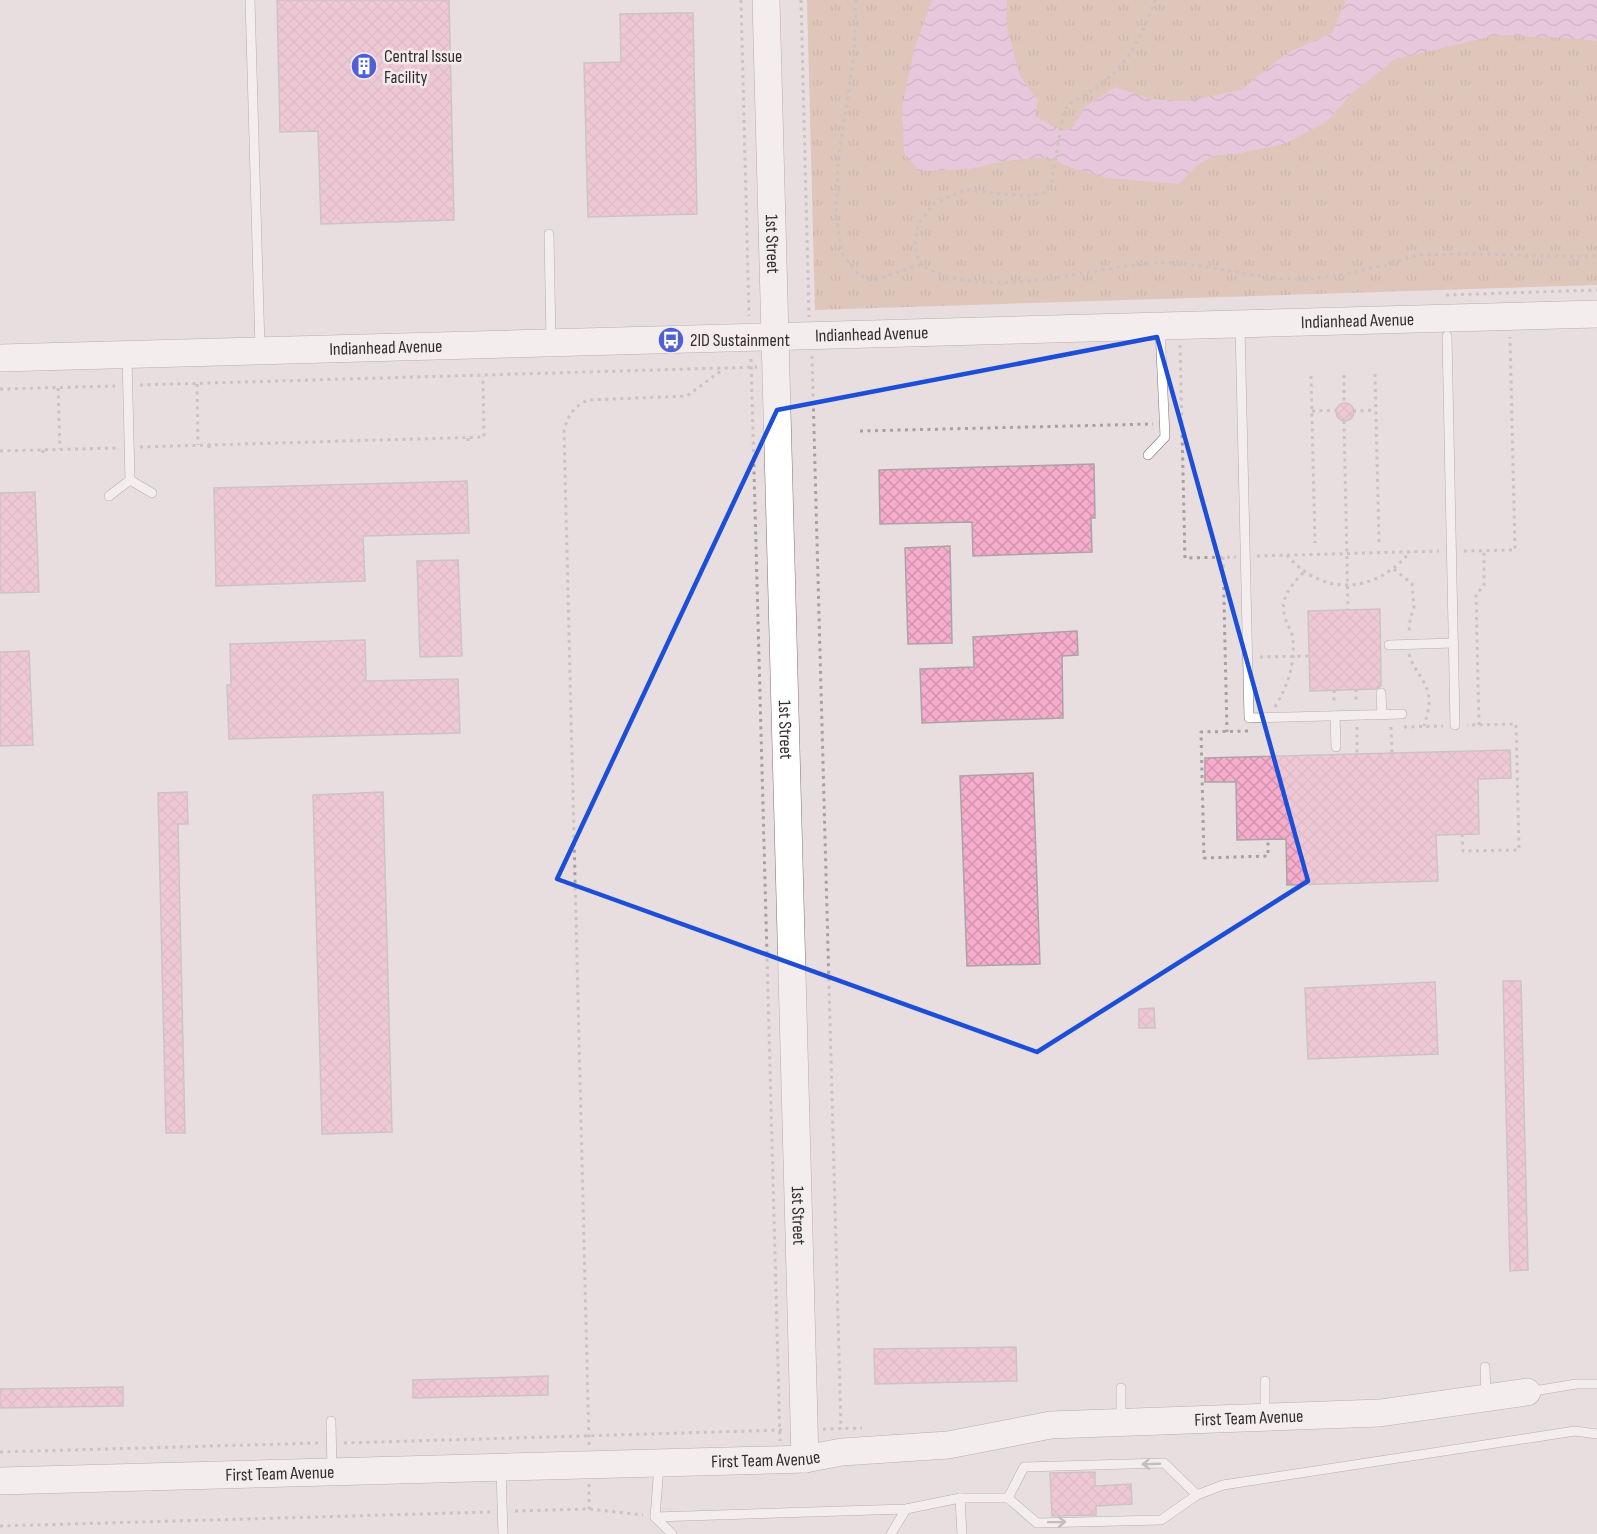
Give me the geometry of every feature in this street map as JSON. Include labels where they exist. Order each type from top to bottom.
[{"type":"main road","name":"1st Street","points":[[766,0],[763,337],[793,1459]]},
{"type":"main road","name":"Indianhead Avenue","points":[[0,358],[1597,314]]},
{"type":"main road","name":"First Team Avenue","points":[[0,1481],[793,1459],[842,1440],[948,1445],[1051,1425],[1380,1413],[1527,1392]]},
{"type":"lane","points":[[250,0],[260,351]]},
{"type":"lane","points":[[549,234],[552,343]]},
{"type":"lane","points":[[1240,324],[1249,718],[1402,714]]},
{"type":"lane","points":[[1148,455],[1165,437],[1160,326]]},
{"type":"lane","points":[[1447,336],[1455,725]]},
{"type":"lane","points":[[127,354],[130,480]]},
{"type":"lane","points":[[130,480],[152,493]]},
{"type":"lane","points":[[110,496],[130,480]]},
{"type":"lane","points":[[1389,645],[1454,643]]},
{"type":"lane","points":[[1381,693],[1382,715]]},
{"type":"lane","points":[[1335,716],[1335,747]]},
{"type":"lane","points":[[1485,1367],[1486,1398]]},
{"type":"lane","points":[[1265,1381],[1265,1417]]},
{"type":"lane","points":[[1527,1392],[1576,1384],[1597,1384]]},
{"type":"lane","points":[[1121,1388],[1121,1422]]},
{"type":"lane","points":[[331,1421],[332,1472]]},
{"type":"lane","points":[[655,1516],[906,1509],[960,1498],[1008,1498],[1037,1523],[1161,1520],[1197,1495],[1223,1485],[1575,1431],[1597,1434]]},
{"type":"lane","points":[[659,1462],[655,1516],[672,1534]]},
{"type":"lane","points":[[1008,1498],[1024,1467],[1164,1463],[1197,1495]]},
{"type":"lane","points":[[501,1467],[503,1534]]},
{"type":"lane","points":[[960,1498],[962,1534]]},
{"type":"lane","points":[[891,1534],[906,1509]]},
{"type":"path","points":[[741,0],[749,312],[763,337],[752,368],[793,1459]]},
{"type":"path","points":[[801,0],[842,1440]]},
{"type":"path","points":[[856,0],[854,54],[838,161],[836,212],[843,255],[859,275],[873,280],[920,265]]},
{"type":"path","points":[[1155,0],[1147,24],[1118,69],[1083,97],[1068,105],[1062,122],[1052,185],[1043,193],[1026,196],[965,190],[933,204],[918,225],[915,247],[920,265],[937,275],[992,282],[1026,281],[1155,264],[1187,263],[1251,275],[1298,279],[1338,276],[1420,255],[1597,256]]},
{"type":"path","points":[[1180,344],[1185,558],[1347,554],[1515,549],[1510,335]]},
{"type":"path","points":[[0,389],[752,368]]},
{"type":"path","points":[[589,1436],[564,431],[567,417],[577,405],[588,400],[687,396],[724,369]]},
{"type":"path","points":[[1375,374],[1378,542]]},
{"type":"path","points":[[0,451],[484,437],[483,375]]},
{"type":"path","points":[[1344,375],[1344,403]]},
{"type":"path","points":[[1311,376],[1315,543]]},
{"type":"path","points":[[197,384],[198,445]]},
{"type":"path","points":[[58,388],[60,450]]},
{"type":"path","points":[[1353,411],[1376,410]]},
{"type":"path","points":[[1312,411],[1336,411]]},
{"type":"path","points":[[1344,421],[1348,610]]},
{"type":"path","points":[[860,431],[1182,423]]},
{"type":"path","points":[[1104,425],[1104,430]]},
{"type":"path","points":[[887,431],[887,436]]},
{"type":"path","points":[[468,438],[468,445]]},
{"type":"path","points":[[209,445],[209,452]]},
{"type":"path","points":[[43,450],[43,457]]},
{"type":"path","points":[[1479,725],[1476,594],[1484,586],[1484,550]]},
{"type":"path","points":[[1287,555],[1304,572],[1325,583],[1348,586],[1381,577],[1401,564],[1410,552]]},
{"type":"path","points":[[1223,557],[1227,732]]},
{"type":"path","points":[[1269,718],[1288,685],[1293,656],[1291,631],[1282,606],[1293,582],[1304,572]]},
{"type":"path","points":[[1248,657],[1309,656]]},
{"type":"path","points":[[1402,727],[1516,724],[1519,850],[1462,851],[1462,834]]},
{"type":"path","points":[[1380,728],[1391,727],[1392,753]]},
{"type":"path","points":[[1249,731],[1201,732],[1204,858],[1268,856],[1268,839]]},
{"type":"path","points":[[0,1452],[792,1430],[842,1440],[865,1428]]},
{"type":"path","points":[[0,1526],[590,1509],[655,1516]]},
{"type":"highlighted area","points":[[1157,337],[1308,881],[1037,1052],[557,879],[777,410]]},
{"type":"green space","points":[[807,0],[1597,0],[1597,285],[815,310]]},
{"type":"water","points":[[932,0],[1007,0],[1007,27],[1020,76],[1038,101],[1035,116],[1062,131],[1071,129],[1086,106],[1116,87],[1150,99],[1186,101],[1241,90],[1287,53],[1332,33],[1346,0],[1597,0],[1597,41],[1498,35],[1395,59],[1351,94],[1327,122],[1284,144],[1236,154],[1212,156],[1195,167],[1179,184],[1107,178],[1072,168],[1047,157],[1004,161],[970,169],[919,171],[904,153],[902,108],[914,50]]},
{"type":"building","name":"Central Issue Facility","points":[[277,0],[449,0],[454,220],[321,224],[318,131],[280,132]]},
{"type":"building","points":[[693,13],[697,214],[588,217],[584,63],[621,62],[620,14]]},
{"type":"building","points":[[1345,403],[1351,406],[1354,412],[1351,418],[1345,421],[1339,418],[1336,412],[1339,406]]},
{"type":"building","points":[[1094,464],[1095,518],[1091,518],[1092,552],[973,556],[972,522],[880,524],[879,470]]},
{"type":"building","points":[[467,481],[469,533],[363,536],[365,581],[216,586],[214,488]]},
{"type":"building","points":[[35,492],[39,592],[0,593],[0,493]]},
{"type":"building","points":[[950,546],[952,643],[908,644],[905,548]]},
{"type":"building","points":[[458,560],[462,656],[420,657],[417,561]]},
{"type":"building","points":[[1380,609],[1381,686],[1376,689],[1310,691],[1308,611]]},
{"type":"building","points":[[1077,631],[1078,655],[1062,656],[1063,718],[922,723],[920,669],[974,667],[973,637]]},
{"type":"building","points":[[365,640],[366,681],[458,679],[460,733],[229,739],[227,685],[231,685],[230,644]]},
{"type":"building","points":[[29,651],[33,745],[0,746],[0,652]]},
{"type":"building","points":[[1510,750],[1511,778],[1478,779],[1479,834],[1436,835],[1438,881],[1287,885],[1286,839],[1237,840],[1236,782],[1205,782],[1205,758]]},
{"type":"building","points":[[1033,773],[1040,964],[967,966],[960,776]]},
{"type":"building","points":[[187,792],[188,824],[178,824],[185,1133],[166,1133],[158,793]]},
{"type":"building","points":[[383,792],[392,1132],[322,1134],[313,795]]},
{"type":"building","points":[[1503,981],[1521,981],[1528,1270],[1510,1271]]},
{"type":"building","points":[[1435,982],[1438,1054],[1308,1059],[1305,988]]},
{"type":"building","points":[[1154,1008],[1155,1028],[1139,1028],[1139,1009]]},
{"type":"building","points":[[1016,1347],[1017,1381],[875,1384],[874,1349]]},
{"type":"building","points":[[548,1376],[548,1395],[413,1398],[413,1380]]},
{"type":"building","points":[[123,1387],[123,1406],[0,1408],[0,1389]]},
{"type":"building","points":[[1095,1472],[1095,1486],[1131,1484],[1132,1504],[1096,1506],[1096,1515],[1052,1516],[1050,1473]]},
{"type":"place","name":"Central Issue Facility","points":[[364,66]]},
{"type":"place","name":"2ID Sustainment","points":[[671,340]]}]
